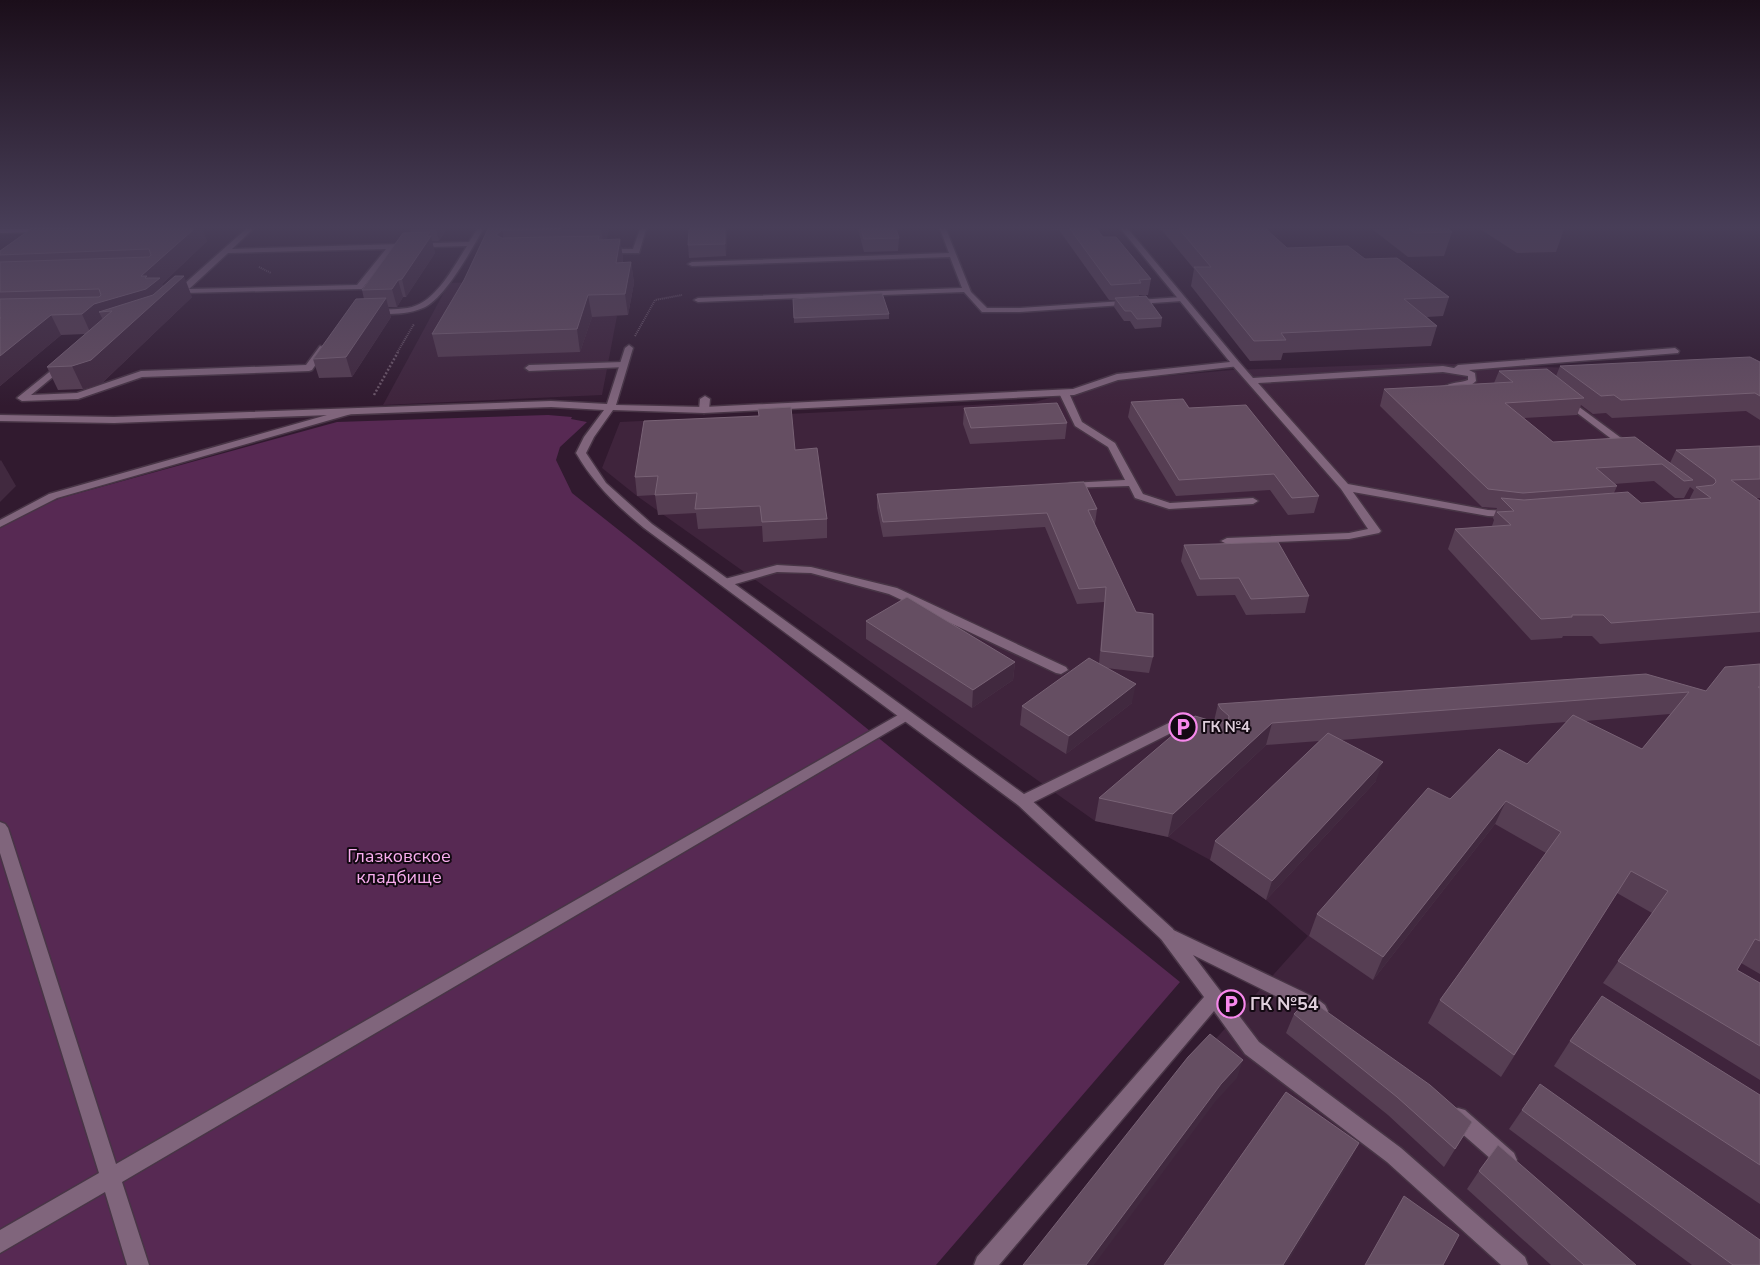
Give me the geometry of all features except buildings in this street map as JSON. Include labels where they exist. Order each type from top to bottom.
[{"type":"street","points":[[170,302],[186,288]]},
{"type":"street","points":[[183,291],[357,288]]},
{"type":"street","points":[[366,312],[411,310],[425,305],[440,288]]},
{"type":"street","points":[[1173,288],[1236,364],[1345,487],[1376,531],[1348,536],[1227,541]]},
{"type":"street","points":[[698,300],[967,290],[985,310],[994,311],[1182,299]]},
{"type":"street","points":[[72,357],[22,398],[78,396],[141,374],[310,368],[326,344]]},
{"type":"street","points":[[629,348],[611,406],[590,436],[581,453],[592,474],[614,497],[648,526],[1023,802],[1167,934],[1252,1048],[1394,1155],[1517,1265]]},
{"type":"street","points":[[1251,381],[1443,369],[1675,351]]},
{"type":"street","points":[[0,418],[114,420],[551,404],[704,410],[1064,393],[1074,392],[1117,377],[1236,364]]},
{"type":"street","points":[[529,368],[624,365]]},
{"type":"street","points":[[1436,388],[1462,386],[1472,380],[1472,375],[1467,372],[1443,369]]},
{"type":"street","points":[[1064,393],[1078,424],[1112,445],[1139,496],[1169,506],[1253,502]]},
{"type":"street","points":[[1562,397],[1638,455]]},
{"type":"street","points":[[704,410],[705,399]]},
{"type":"street","points":[[0,524],[53,496],[348,412]]},
{"type":"street","points":[[1062,486],[1132,483]]},
{"type":"street","points":[[1345,487],[1488,513],[1516,514]]},
{"type":"street","points":[[725,583],[777,568],[811,570],[875,586],[893,591],[1060,670]]},
{"type":"street","points":[[0,1242],[904,716]]},
{"type":"street","points":[[1023,802],[1183,721],[1215,740]]},
{"type":"street","points":[[0,828],[138,1265]]},
{"type":"street","points":[[1167,934],[1310,1004],[1332,1021]]},
{"type":"street","points":[[985,1265],[1214,997]]},
{"type":"street","points":[[1445,1106],[1518,1170]]},
{"type":"path","points":[[629,348],[655,300]]},
{"type":"path","points":[[365,411],[425,305]]},
{"type":"shaded area","points":[[446,288],[544,288],[617,316],[602,395],[383,405]]},
{"type":"shaded area","points":[[1760,362],[1760,1265],[1033,1265],[1204,1052],[1308,936],[1266,900],[1210,860],[1168,837],[1095,821],[637,496],[602,468],[620,422],[1035,402],[1110,381],[1232,370],[1428,363],[1573,368]]},
{"type":"green space","name":"Глазковское кладбище","points":[[548,415],[572,417],[571,419],[587,422],[560,447],[556,460],[572,493],[760,642],[1180,982],[936,1265],[0,1265],[0,528],[27,511],[61,498],[337,422]]},
{"type":"place","name":"ГК №4","points":[[1183,727]]},
{"type":"place","name":"ГК №54","points":[[1231,1004]]}]
